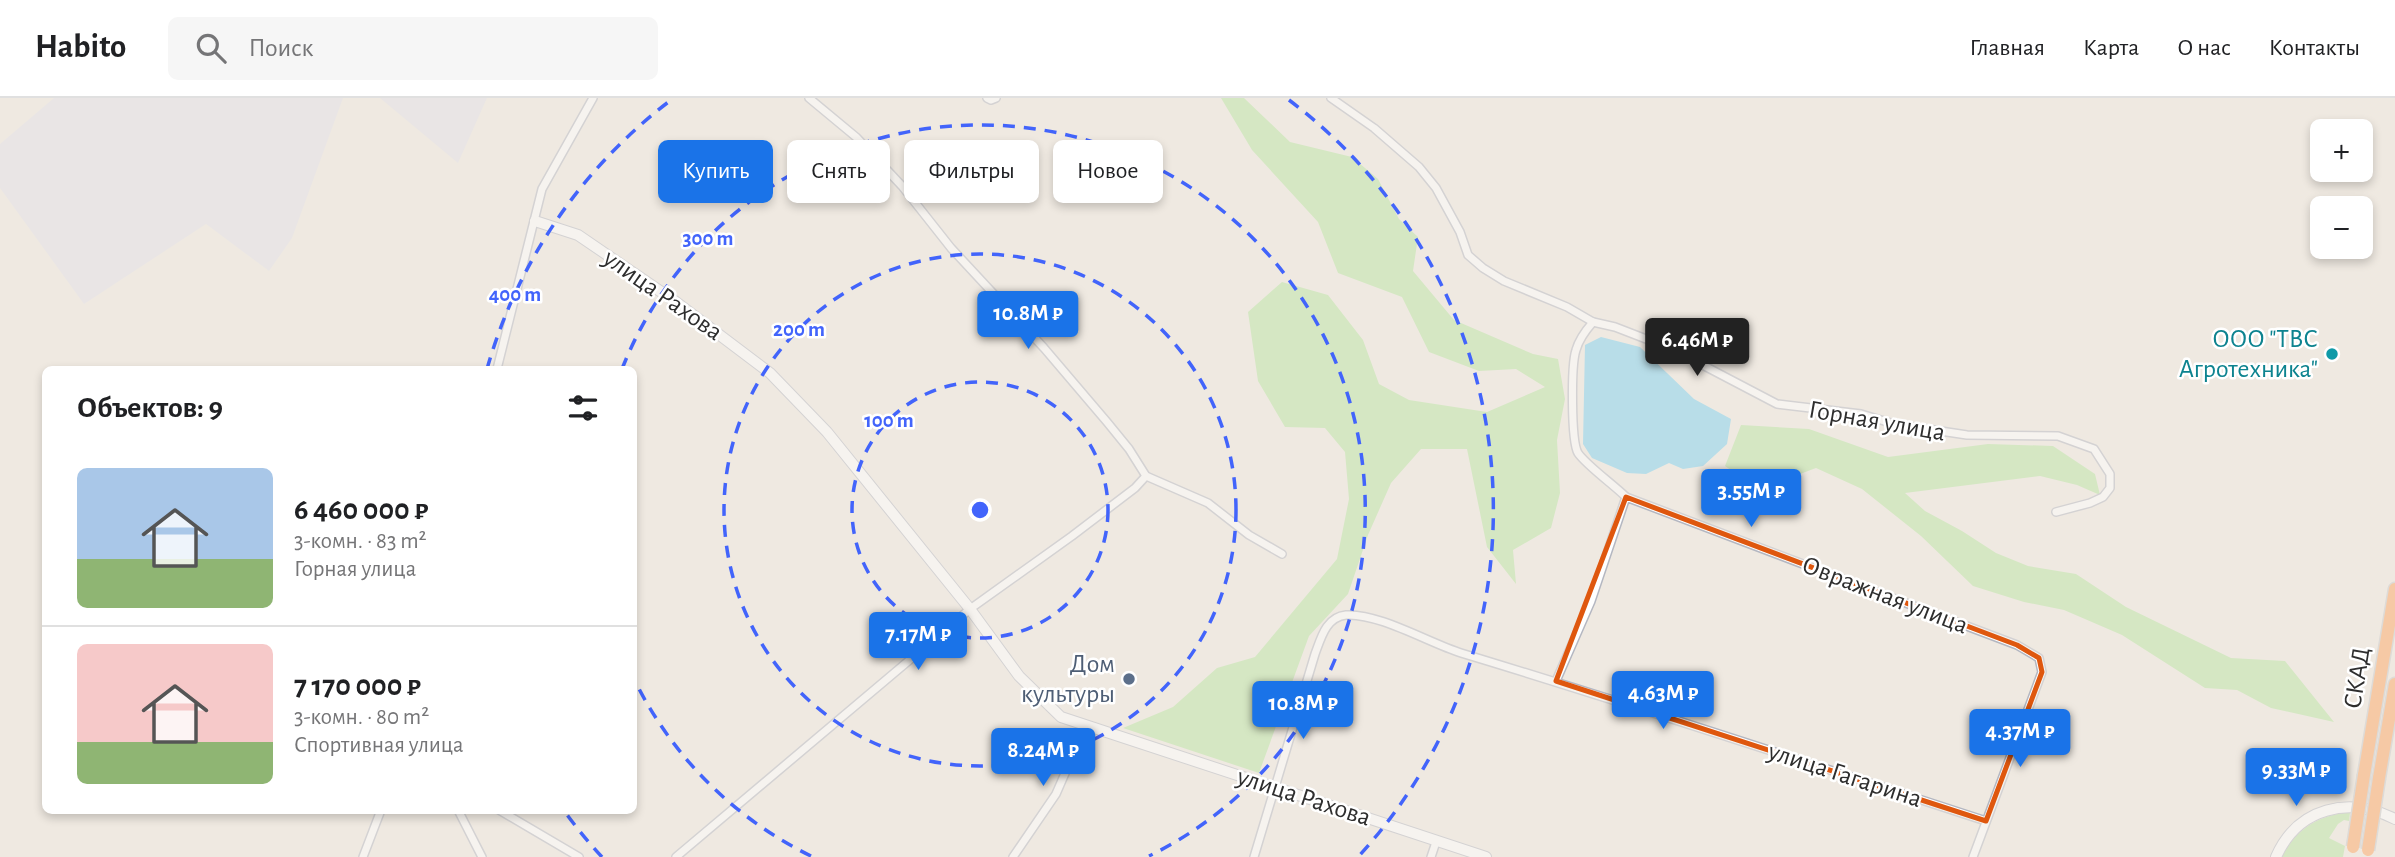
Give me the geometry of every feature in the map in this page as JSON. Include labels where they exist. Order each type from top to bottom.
[{"type":"highway","name":"СКАД","points":[[2353,852],[2395,589]]},
{"type":"highway","name":"СКАД","points":[[2368,853],[2395,684]]},
{"type":"street","points":[[498,366],[542,189],[593,98]]},
{"type":"street","points":[[809,98],[856,136],[902,186],[951,248],[1044,348],[1107,422],[1146,476],[1208,503],[1249,535],[1282,554]]},
{"type":"street","points":[[987,98],[996,98]]},
{"type":"street","name":"Горная улица","points":[[1331,98],[1374,128],[1419,167],[1436,188],[1461,232],[1468,255],[1483,268],[1504,281],[1567,307],[1593,322],[1615,327],[1672,349],[1777,404],[1861,414],[1894,424],[1968,435],[2057,436],[2094,449],[2110,474],[2110,488],[2103,497],[2090,503],[2056,512]]},
{"type":"street","name":"улица Рахова","points":[[536,221],[578,235],[676,302],[770,373],[827,432],[970,609],[1019,676],[1061,717],[1486,857]]},
{"type":"street","points":[[1556,681],[1591,601],[1626,497],[1579,455],[1574,445],[1575,350],[1583,333],[1593,322]]},
{"type":"street","points":[[676,857],[970,609],[1073,536],[1135,488],[1146,476]]},
{"type":"street","name":"Овражная улица","points":[[1626,497],[2017,645],[2039,658],[2042,672],[1986,821]]},
{"type":"street","name":"улица Гагарина","points":[[1274,787],[1315,654],[1326,627],[1333,620],[1345,615],[1371,618],[1454,650],[1986,821]]},
{"type":"street","points":[[1013,857],[1056,794],[1086,725]]},
{"type":"street","points":[[1254,857],[1274,787]]},
{"type":"street","points":[[2276,857],[2298,825],[2329,809],[2351,806],[2395,818]]},
{"type":"street","points":[[363,857],[379,814]]},
{"type":"street","points":[[460,814],[482,857]]},
{"type":"street","points":[[506,814],[579,857]]},
{"type":"street","points":[[1973,857],[1986,821]]},
{"type":"street","points":[[1432,857],[1436,842]]},
{"type":"highlighted area","points":[[1626,497],[2017,645],[2039,658],[2042,672],[1986,821],[1556,681]]},
{"type":"shaded area","points":[[54,98],[343,98],[292,238],[269,271],[206,224],[84,304],[0,188],[0,144]]},
{"type":"shaded area","points":[[380,98],[487,98],[458,163]]},
{"type":"green space","points":[[1221,98],[1244,98],[1290,142],[1352,157],[1378,179],[1399,219],[1418,237],[1413,271],[1454,320],[1533,354],[1558,359],[1565,399],[1557,440],[1560,493],[1551,528],[1513,550],[1516,584],[1487,547],[1467,449],[1421,449],[1391,483],[1368,535],[1348,594],[1309,636],[1259,773],[1123,728],[1173,707],[1217,668],[1255,657],[1337,559],[1349,499],[1345,452],[1325,428],[1285,427],[1258,381],[1248,312],[1282,282],[1328,295],[1363,340],[1379,384],[1409,400],[1487,412],[1545,387],[1516,369],[1479,371],[1429,352],[1402,297],[1338,273],[1318,222],[1252,150]]},
{"type":"green space","points":[[1741,425],[1809,429],[1888,457],[1988,444],[2053,446],[2095,474],[2100,495],[2077,485],[2040,476],[1905,493],[1925,511],[1996,553],[2028,566],[2076,574],[2126,607],[2231,658],[2285,661],[2334,722],[2271,708],[2237,690],[2205,688],[2122,635],[2064,610],[2024,602],[1973,586],[1921,536],[1862,489],[1816,468],[1784,480],[1751,484],[1725,466]]},
{"type":"green space","points":[[2350,813],[2349,821],[2344,820],[2338,824],[2329,838],[2345,846],[2343,857],[2282,857],[2306,827],[2323,818]]},
{"type":"water","points":[[1601,337],[1640,347],[1694,399],[1731,419],[1727,444],[1703,466],[1683,469],[1669,463],[1646,474],[1627,473],[1592,458],[1583,444],[1585,345]]},
{"type":"place","name":"ООО \"ТВС Агротехника\"","points":[[2332,354]]},
{"type":"place","name":"Дом культуры","points":[[1129,679]]}]
